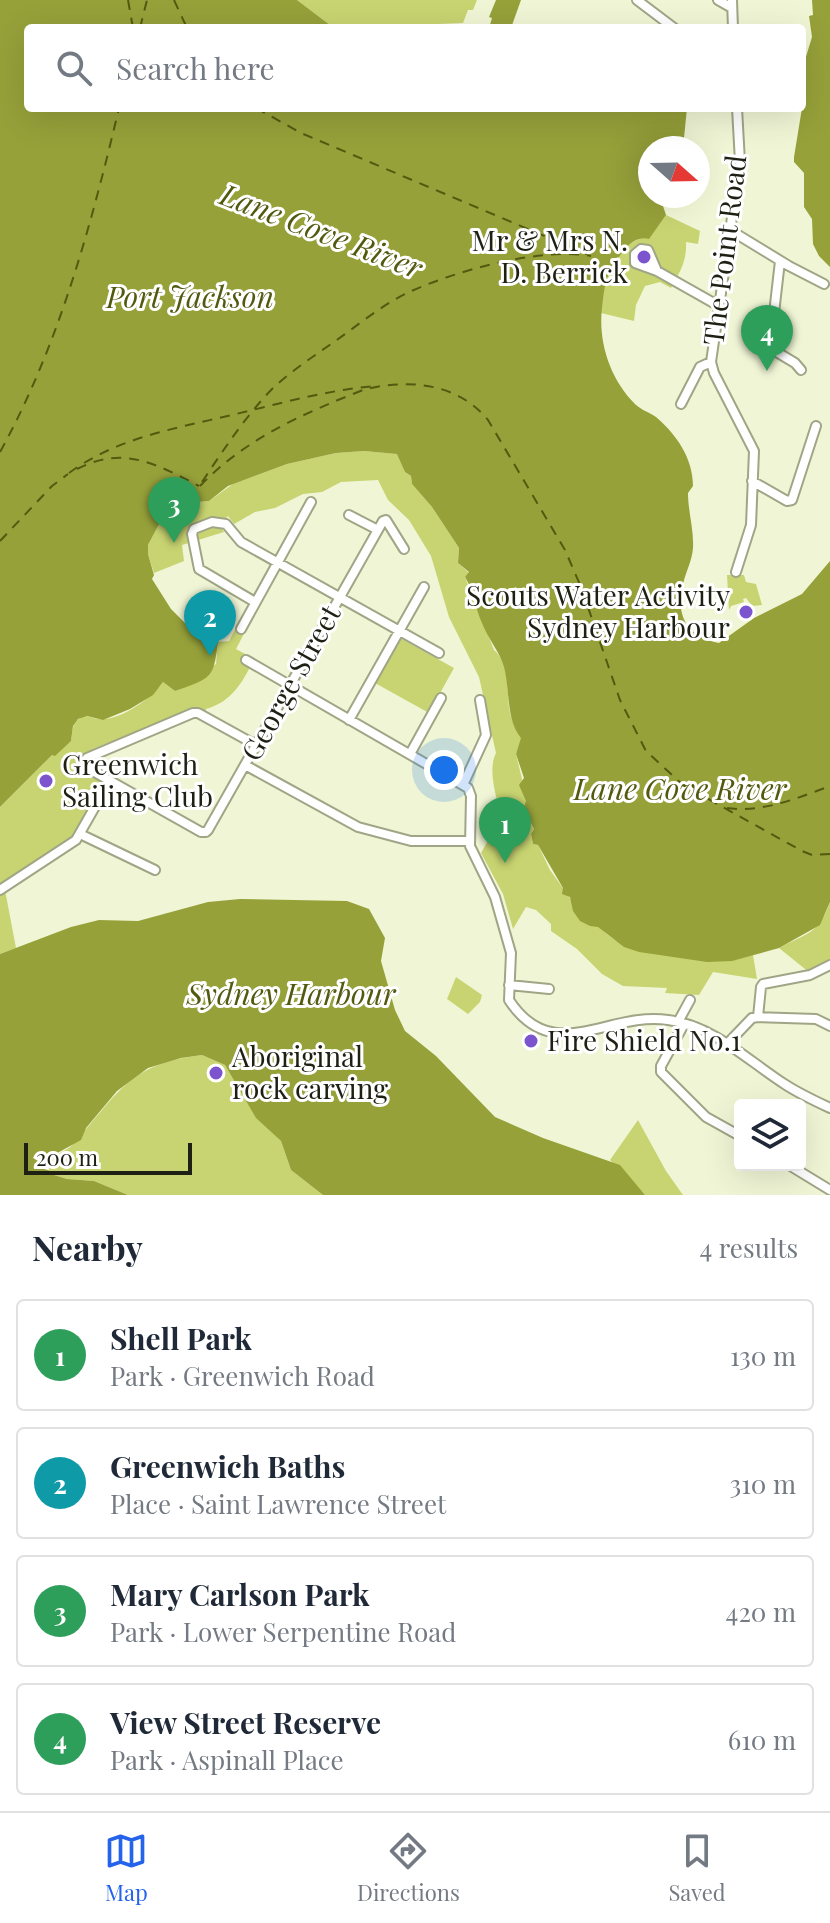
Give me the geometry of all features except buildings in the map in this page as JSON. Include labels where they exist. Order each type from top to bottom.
[{"type":"street","points":[[637,0],[669,24]]},
{"type":"street","points":[[718,0],[732,4],[733,24]]},
{"type":"street","name":"The Point Road","points":[[736,572],[751,525],[754,451],[711,362],[740,162],[737,112]]},
{"type":"street","points":[[730,230],[824,284]]},
{"type":"street","points":[[780,261],[770,348],[801,370]]},
{"type":"street","points":[[657,271],[719,306]]},
{"type":"street","points":[[681,404],[700,367],[711,362]]},
{"type":"street","points":[[752,481],[787,501],[792,500],[816,426]]},
{"type":"street","points":[[241,629],[311,502]]},
{"type":"street","points":[[349,515],[378,530],[386,520],[404,549]]},
{"type":"street","points":[[255,602],[197,567],[193,530],[212,522],[228,525],[239,540],[439,653]]},
{"type":"street","name":"George Street","points":[[109,782],[201,832],[208,830],[378,530]]},
{"type":"street","points":[[349,720],[424,587]]},
{"type":"street","points":[[246,660],[463,785],[471,796],[469,841],[495,897],[511,953],[509,1000],[527,1021],[553,1034],[566,1035],[652,1020],[681,1023],[728,1043],[784,1084],[830,1108]]},
{"type":"street","points":[[410,754],[441,698]]},
{"type":"street","points":[[463,785],[486,735],[480,700]]},
{"type":"street","points":[[0,890],[76,840],[80,834],[109,782],[86,769],[82,763],[87,758],[193,713],[256,745]]},
{"type":"street","points":[[245,765],[358,827],[411,841],[469,841]]},
{"type":"street","points":[[80,834],[155,870]]},
{"type":"street","points":[[758,1017],[763,984],[810,975],[830,965]]},
{"type":"street","points":[[509,985],[549,989]]},
{"type":"street","points":[[690,1000],[661,1072],[706,1117],[734,1133]]},
{"type":"street","points":[[728,1043],[752,1018],[758,1017],[816,1019],[830,1026]]},
{"type":"street","points":[[799,1171],[826,1187],[816,1195]]},
{"type":"shaded area","points":[[297,0],[477,0],[473,10],[468,10],[463,23],[329,24]]},
{"type":"shaded area","points":[[666,215],[700,231],[698,244],[686,242],[684,261],[671,288],[660,282],[645,286],[636,305],[634,321],[601,313],[605,280],[612,266],[628,246],[642,238],[649,238]]},
{"type":"shaded area","points":[[364,451],[398,454],[405,472],[411,476],[412,484],[432,507],[459,548],[458,563],[469,573],[465,577],[494,650],[503,663],[510,713],[522,738],[516,754],[534,829],[531,834],[533,844],[538,845],[550,870],[590,926],[598,926],[612,938],[634,949],[706,960],[753,955],[757,979],[713,972],[699,995],[665,993],[667,988],[623,986],[602,974],[577,949],[551,931],[551,924],[536,910],[526,907],[513,929],[503,894],[481,853],[501,817],[492,768],[496,753],[479,677],[449,617],[431,556],[409,520],[388,500],[378,480],[341,482],[322,492],[303,494],[275,508],[255,512],[234,524],[228,516],[220,525],[224,532],[182,545],[184,561],[154,573],[148,545],[166,511],[187,503],[209,501],[233,484],[287,464],[336,453]]},
{"type":"shaded area","points":[[727,575],[744,575],[746,582],[756,584],[762,605],[752,606],[746,598],[729,610]]},
{"type":"shaded area","points":[[238,624],[246,630],[236,649],[247,655],[242,663],[250,667],[227,698],[206,709],[206,713],[195,708],[93,749],[77,761],[78,768],[104,783],[78,831],[84,838],[5,890],[16,948],[0,954],[0,807],[52,755],[71,741],[77,720],[87,716],[106,719],[125,713],[143,702],[163,682],[175,691],[216,664],[218,642],[229,641]]},
{"type":"shaded area","points":[[400,638],[454,668],[429,713],[375,683]]},
{"type":"shaded area","points":[[830,902],[830,960],[810,973],[779,948],[816,927]]},
{"type":"shaded area","points":[[456,977],[482,995],[480,1002],[468,1014],[447,999]]},
{"type":"shaded area","points":[[202,1055],[225,1065],[256,1117],[281,1141],[291,1170],[323,1195],[128,1195],[94,1181],[51,1174],[46,1165],[49,1161],[71,1146],[127,1084],[157,1066]]},
{"type":"shaded area","points":[[638,1120],[683,1195],[645,1195],[610,1160]]},
{"type":"water","name":"Port Jackson","points":[[0,0],[297,0],[329,24],[24,24],[24,112],[687,112],[684,136],[638,136],[638,208],[664,208],[666,215],[649,239],[639,239],[630,244],[612,267],[604,289],[601,321],[604,347],[613,372],[626,394],[670,431],[687,456],[693,486],[688,493],[693,548],[683,584],[681,606],[682,615],[691,630],[719,643],[754,618],[802,594],[830,561],[830,902],[820,925],[779,948],[732,961],[707,962],[639,952],[624,947],[598,927],[580,921],[573,911],[570,897],[562,894],[563,888],[538,845],[533,844],[531,834],[534,829],[519,785],[524,778],[516,754],[521,738],[513,723],[502,661],[485,629],[465,577],[469,572],[458,563],[459,548],[432,507],[412,484],[411,476],[405,472],[397,454],[364,451],[336,453],[287,464],[228,486],[209,501],[187,503],[166,511],[148,545],[154,575],[152,579],[171,609],[193,631],[203,623],[205,626],[197,633],[199,636],[216,632],[219,636],[213,668],[205,678],[175,691],[163,682],[153,695],[103,720],[87,716],[78,719],[73,726],[71,741],[55,756],[52,755],[0,807]]},
{"type":"water","points":[[496,0],[521,0],[512,24],[490,24],[492,18],[489,17]]},
{"type":"water","points":[[812,0],[830,0],[830,267],[813,244],[812,219],[804,207],[804,173],[794,162],[801,112],[806,112],[806,57],[812,37],[809,16],[813,15]]},
{"type":"water","name":"Sydney Harbour","points":[[240,899],[347,901],[369,909],[385,938],[381,961],[395,1010],[405,1031],[436,1056],[495,1117],[620,1165],[645,1195],[323,1195],[291,1170],[281,1141],[256,1118],[225,1065],[202,1055],[148,1068],[117,1091],[86,1128],[81,1140],[52,1156],[46,1165],[51,1174],[94,1181],[128,1195],[0,1195],[0,954],[71,927],[99,920],[138,921],[208,902]]},
{"type":"ferry route","points":[[128,0],[132,24]]},
{"type":"ferry route","points":[[141,24],[147,0]]},
{"type":"ferry route","points":[[174,0],[185,24]]},
{"type":"ferry route","points":[[0,452],[40,370],[71,284],[118,112]]},
{"type":"ferry route","points":[[263,112],[301,133],[587,254]]},
{"type":"ferry route","points":[[202,482],[244,422],[272,389],[397,298],[449,277],[498,263],[547,255],[591,256]]},
{"type":"ferry route","points":[[200,486],[255,441],[363,390],[414,384],[447,391],[462,398],[488,420],[565,550],[620,700],[646,751],[683,785],[802,851],[812,855],[830,854]]},
{"type":"ferry route","points":[[69,473],[108,451],[149,435],[305,397],[375,386]]},
{"type":"ferry route","points":[[77,469],[110,458],[140,460],[199,486]]},
{"type":"ferry route","points":[[0,541],[52,486],[68,474]]},
{"type":"ferry route","points":[[727,808],[767,806],[830,786]]},
{"type":"place","name":"Mr & Mrs N. D. Berrick","points":[[644,257]]},
{"type":"place","name":"View Street Reserve","points":[[767,371]]},
{"type":"place","name":"Mary Carlson Park","points":[[174,543]]},
{"type":"place","name":"Scouts Water Activity Sydney Harbour","points":[[746,612]]},
{"type":"place","name":"Greenwich Baths","points":[[210,656]]},
{"type":"place","name":"Greenwich Sailing Club","points":[[46,781]]},
{"type":"place","name":"Shell Park","points":[[505,863]]},
{"type":"place","name":"Fire Shield No.1","points":[[531,1041]]},
{"type":"place","name":"Aboriginal rock carving","points":[[216,1073]]},
{"type":"water label","name":"Lane Cove River","points":[[321,232]]},
{"type":"water label","name":"Lane Cove River","points":[[680,790]]}]
